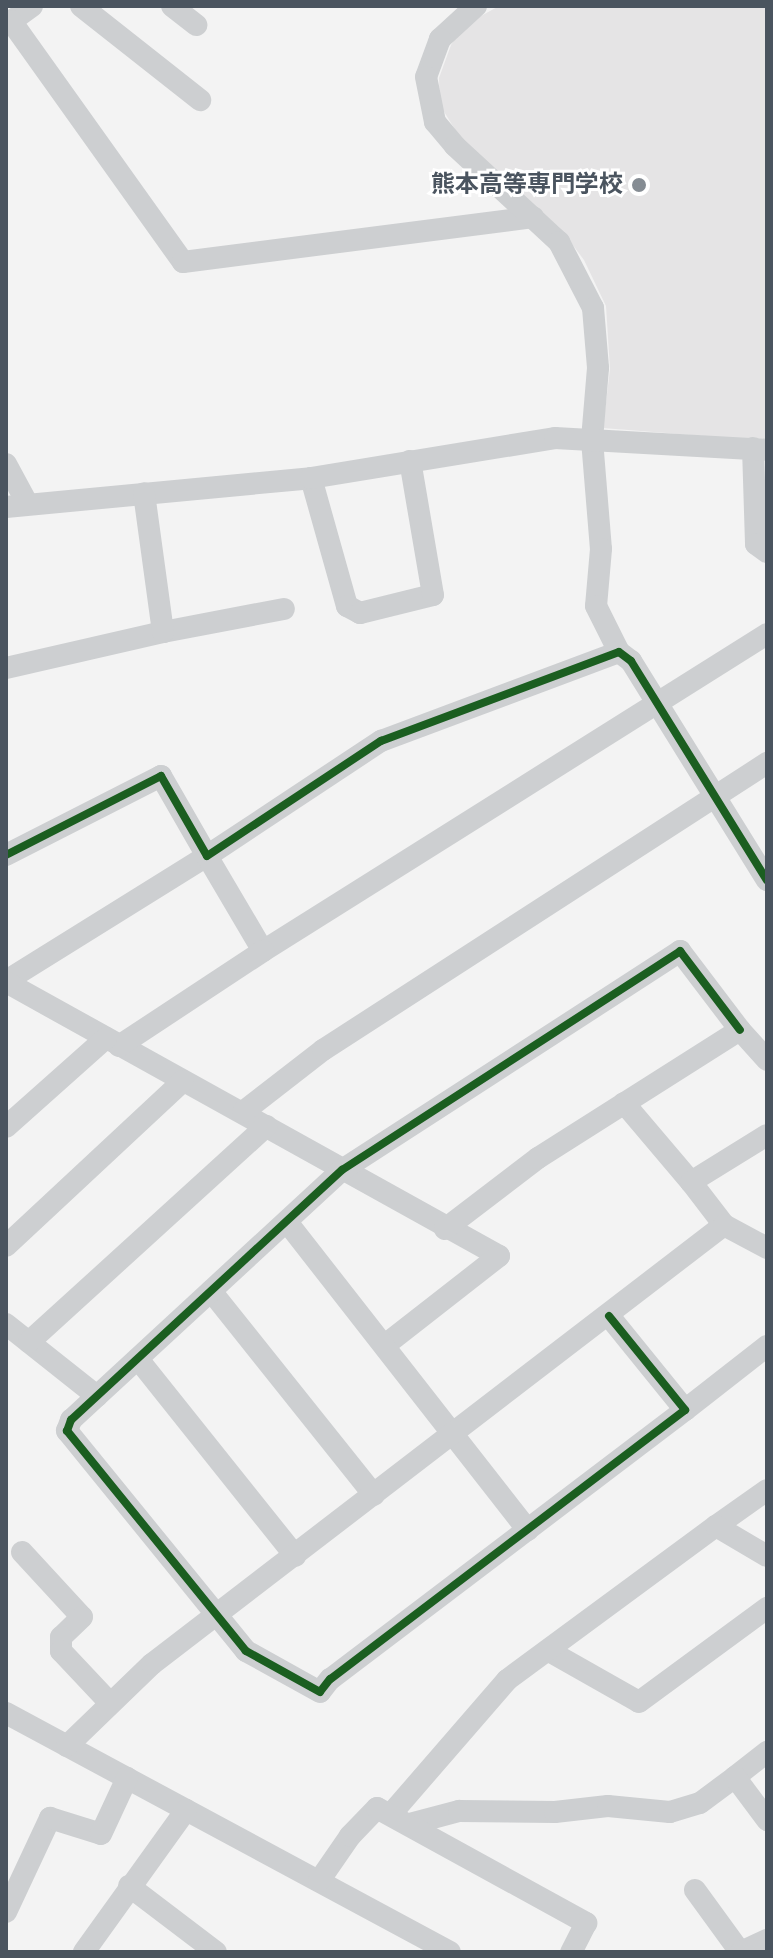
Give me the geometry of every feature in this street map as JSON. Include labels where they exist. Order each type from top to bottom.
[{"type":"street","points":[[32,6],[11,21],[183,262],[533,217]]},
{"type":"street","points":[[81,6],[200,100]]},
{"type":"street","points":[[172,6],[196,25]]},
{"type":"street","points":[[476,6],[440,39],[426,77],[435,122],[559,242],[593,308],[598,368],[592,440],[601,549],[596,606],[619,652],[631,661],[767,880]]},
{"type":"street","points":[[6,464],[16,504],[311,478],[555,438],[760,449],[756,544],[767,552]]},
{"type":"street","points":[[311,478],[347,606],[360,613],[433,595],[410,461]]},
{"type":"street","points":[[144,493],[163,632]]},
{"type":"street","points":[[6,668],[163,632],[284,609]]},
{"type":"street","points":[[6,1127],[112,1042],[263,951],[767,634]]},
{"type":"street","points":[[385,1345],[499,1256],[445,1229],[243,1112],[6,981],[207,856],[381,741],[619,652]]},
{"type":"street","points":[[243,1112],[323,1050],[767,763]]},
{"type":"street","points":[[6,855],[161,776],[263,951]]},
{"type":"street","points":[[767,1060],[680,951],[342,1170],[71,1420],[67,1431],[246,1651],[320,1692],[330,1679],[767,1346]]},
{"type":"street","points":[[445,1229],[538,1158],[740,1030]]},
{"type":"street","points":[[6,1246],[183,1081]]},
{"type":"street","points":[[624,1103],[724,1225],[767,1248]]},
{"type":"street","points":[[29,1342],[266,1126]]},
{"type":"street","points":[[691,1182],[767,1135]]},
{"type":"street","points":[[287,1222],[528,1530]]},
{"type":"street","points":[[67,1746],[110,1703],[215,1616],[724,1225]]},
{"type":"street","points":[[211,1291],[374,1495]]},
{"type":"street","points":[[609,1316],[685,1410]]},
{"type":"street","points":[[6,1324],[97,1396]]},
{"type":"street","points":[[138,1359],[295,1556]]},
{"type":"street","points":[[400,1819],[507,1680],[767,1490]]},
{"type":"street","points":[[716,1526],[767,1556]]},
{"type":"street","points":[[22,1552],[82,1617],[61,1637],[61,1651],[110,1703]]},
{"type":"street","points":[[549,1651],[639,1702],[767,1608]]},
{"type":"street","points":[[6,1713],[450,1952]]},
{"type":"street","points":[[400,1819],[459,1811],[555,1812],[608,1806],[670,1812],[700,1803],[767,1752]]},
{"type":"street","points":[[735,1777],[767,1820]]},
{"type":"street","points":[[6,1912],[15,1876],[50,1818],[101,1834],[127,1778]]},
{"type":"street","points":[[319,1881],[350,1836],[377,1808],[586,1923],[571,1952]]},
{"type":"street","points":[[84,1952],[186,1810]]},
{"type":"street","points":[[129,1886],[216,1952]]},
{"type":"street","points":[[695,1890],[741,1952],[767,1940]]},
{"type":"shaded area","name":"熊本高等専門学校","points":[[499,6],[767,6],[767,441],[603,428],[610,369],[606,306],[584,260],[560,228],[462,141],[440,105],[439,78],[451,45],[463,26]]},
{"type":"cycle path","points":[[6,855],[161,776],[207,856],[381,741],[619,652],[631,661],[767,880]]},
{"type":"cycle path","points":[[609,1316],[685,1410],[330,1679],[320,1692],[246,1651],[67,1431],[71,1420],[342,1170],[680,951],[740,1030]]},
{"type":"place","name":"熊本高等専門学校","points":[[639,185]]}]
